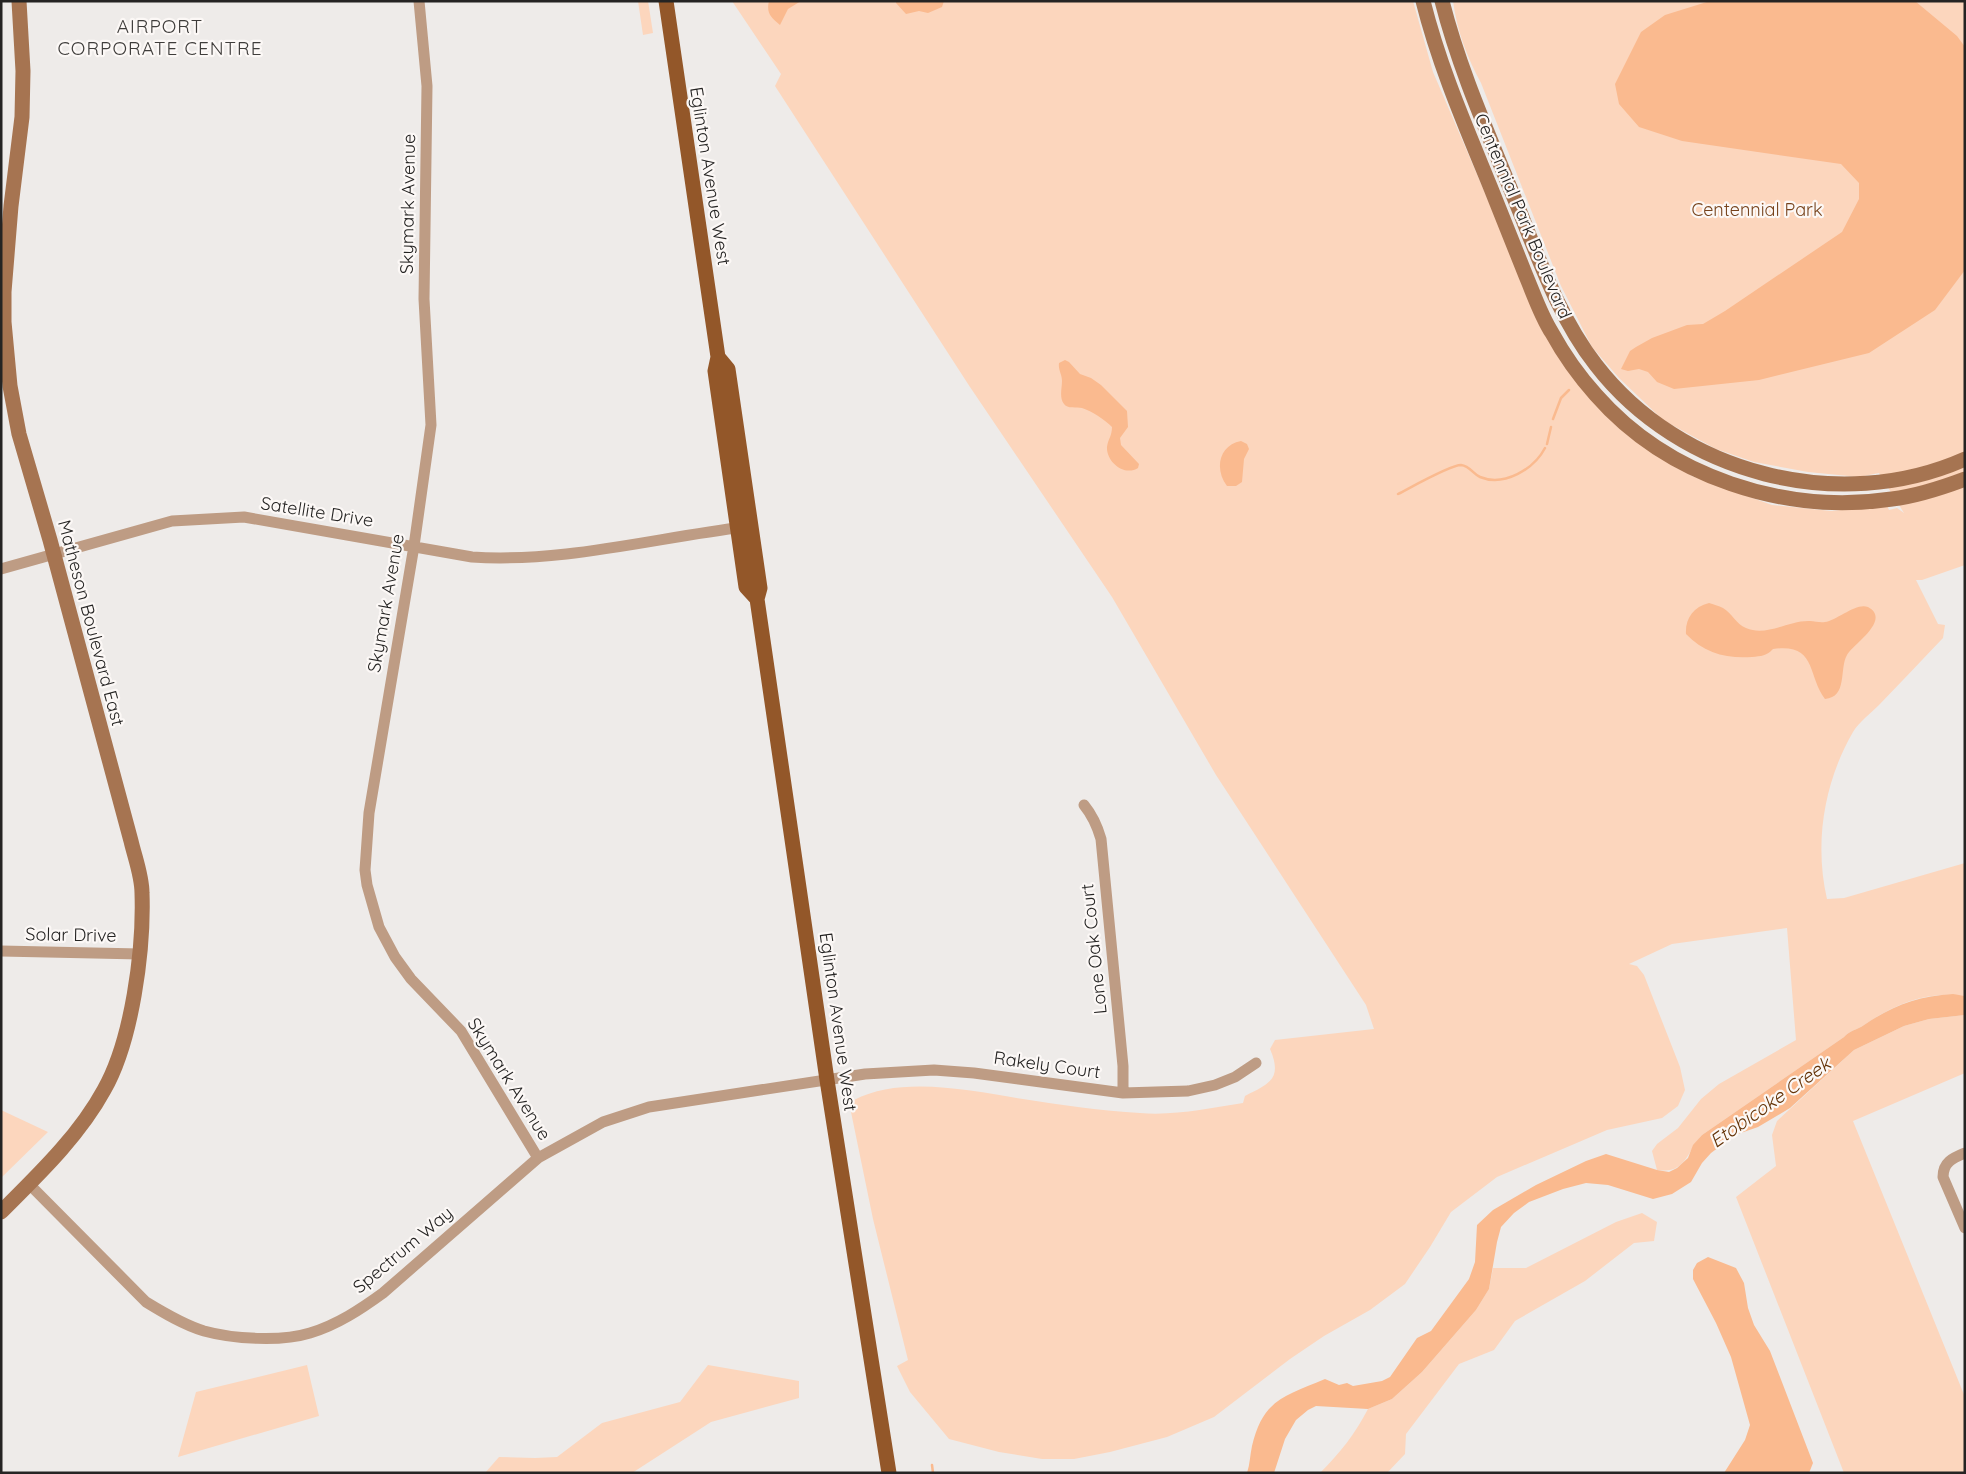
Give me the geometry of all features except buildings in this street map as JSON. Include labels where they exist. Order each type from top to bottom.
[{"type":"main road","name":"Eglinton Avenue West","points":[[666,1],[718,357],[715,371],[744,527],[760,588],[757,599],[827,1080],[886,1450],[888,1473]]},
{"type":"street","name":"Matheson Boulevard East","points":[[1,1212],[29,1184],[78,1128],[105,1089],[130,1018],[140,954],[142,891],[131,841],[19,434],[10,386],[4,322],[4,292],[11,206],[22,117],[24,71],[19,1]]},
{"type":"street","name":"Skymark Avenue","points":[[419,1],[427,86],[424,299],[431,425],[414,546],[369,813],[365,854],[367,885],[379,927],[395,957],[418,986],[461,1031],[538,1158]]},
{"type":"street","name":"Centennial Park Boulevard","points":[[1422,1],[1443,70],[1532,292],[1550,331],[1584,380],[1615,414],[1658,447],[1695,469],[1733,485],[1785,498],[1828,502],[1868,502],[1914,495],[1965,479]]},
{"type":"street","name":"Centennial Park Boulevard","points":[[1442,1],[1460,64],[1567,323],[1598,367],[1630,402],[1667,431],[1701,451],[1758,473],[1787,479],[1813,483],[1868,483],[1899,479],[1965,459]]},
{"type":"street","name":"Satellite Drive","points":[[1,569],[172,521],[194,518],[244,518],[472,557],[505,559],[565,553],[744,527]]},
{"type":"street","name":"Lone Oak Court","points":[[1084,805],[1092,816],[1101,839],[1123,1066],[1123,1093]]},
{"type":"street","name":"Solar Drive","points":[[1,951],[140,954]]},
{"type":"street","name":"Rakely Court","points":[[827,1080],[884,1072],[934,1070],[984,1074],[1123,1093],[1188,1091],[1235,1078],[1256,1064]]},
{"type":"street","name":"Spectrum Way","points":[[29,1184],[146,1302],[167,1314],[204,1331],[242,1338],[273,1338],[309,1334],[356,1312],[383,1293],[538,1158],[595,1126],[630,1112],[649,1107],[827,1080]]},
{"type":"street","points":[[1965,1153],[1948,1162],[1944,1169],[1943,1177],[1965,1228]]},
{"type":"green space","points":[[638,1],[648,1],[653,33],[643,35]]},
{"type":"green space","name":"Centennial Park","points":[[732,1],[1413,1],[1433,72],[1525,286],[1563,360],[1649,449],[1692,476],[1772,505],[1831,511],[1887,505],[1889,510],[1897,508],[1904,513],[1879,473],[1859,477],[1808,472],[1754,462],[1716,449],[1663,420],[1619,378],[1592,347],[1561,286],[1481,83],[1467,54],[1457,23],[1453,1],[1965,1],[1965,565],[1922,580],[1916,580],[1938,624],[1945,625],[1943,638],[1853,732],[1835,771],[1829,792],[1824,813],[1822,856],[1823,878],[1827,899],[1844,898],[1965,863],[1965,996],[1937,995],[1924,997],[1887,1011],[1849,1033],[1702,1135],[1680,1165],[1674,1169],[1657,1170],[1652,1151],[1657,1144],[1678,1128],[1701,1099],[1719,1084],[1796,1040],[1787,928],[1672,944],[1629,964],[1637,966],[1644,975],[1680,1067],[1685,1090],[1678,1106],[1662,1118],[1607,1130],[1497,1177],[1451,1212],[1405,1284],[1370,1310],[1324,1336],[1290,1359],[1214,1417],[1167,1437],[1074,1459],[1042,1459],[999,1452],[949,1439],[910,1392],[897,1366],[908,1360],[873,1219],[851,1112],[854,1100],[873,1092],[893,1088],[937,1087],[1111,1111],[1153,1114],[1192,1111],[1243,1103],[1245,1096],[1267,1084],[1274,1074],[1274,1059],[1270,1049],[1275,1040],[1374,1029],[1366,1005],[1216,775],[1112,597],[970,387],[775,86],[781,74]]},
{"type":"green space","points":[[1965,1015],[1965,1073],[1853,1121],[1965,1397],[1965,1473],[1844,1473],[1736,1197],[1776,1166],[1772,1135],[1777,1121],[1854,1050],[1904,1026],[1929,1019]]},
{"type":"green space","points":[[1,1110],[48,1132],[1,1178]]},
{"type":"green space","points":[[1642,1213],[1657,1222],[1654,1241],[1634,1243],[1585,1281],[1515,1321],[1494,1350],[1459,1364],[1406,1434],[1405,1454],[1387,1473],[1320,1473],[1347,1443],[1368,1409],[1392,1399],[1422,1372],[1476,1310],[1489,1289],[1493,1268],[1526,1268],[1616,1222]]},
{"type":"green space","points":[[307,1365],[319,1416],[178,1457],[196,1392]]},
{"type":"green space","points":[[708,1365],[799,1381],[799,1398],[711,1422],[632,1473],[485,1473],[499,1457],[557,1457],[602,1423],[680,1402]]},
{"type":"water","points":[[769,1],[801,1],[788,9],[780,25],[770,15],[768,9]]},
{"type":"water","points":[[896,1],[944,1],[942,7],[928,13],[919,11],[906,14]]},
{"type":"water","points":[[1710,1],[1915,1],[1957,36],[1965,47],[1965,270],[1935,310],[1869,353],[1759,380],[1674,389],[1657,382],[1648,372],[1639,369],[1628,371],[1621,369],[1630,351],[1652,338],[1687,325],[1703,324],[1725,311],[1842,232],[1859,199],[1859,183],[1841,164],[1682,141],[1639,127],[1619,104],[1615,84],[1641,32],[1665,15]]},
{"type":"water","points":[[1065,360],[1080,374],[1091,378],[1101,385],[1127,411],[1128,427],[1120,438],[1121,445],[1139,464],[1138,468],[1133,470],[1122,469],[1109,457],[1107,447],[1112,427],[1109,424],[1086,409],[1065,406],[1062,402],[1062,379],[1059,363]]},
{"type":"water","points":[[1241,441],[1247,444],[1249,449],[1244,459],[1242,482],[1236,486],[1227,486],[1221,472],[1221,459],[1228,447]]},
{"type":"water","points":[[1709,603],[1723,608],[1746,628],[1762,631],[1802,621],[1830,621],[1863,606],[1868,607],[1874,612],[1876,619],[1868,632],[1847,655],[1842,682],[1837,693],[1825,699],[1819,690],[1809,663],[1797,651],[1787,648],[1773,649],[1761,656],[1734,657],[1708,650],[1693,641],[1686,634],[1687,623],[1694,611]]},
{"type":"water","name":"Etobicoke Creek","points":[[1953,994],[1965,996],[1965,1015],[1929,1019],[1904,1026],[1854,1050],[1790,1108],[1758,1127],[1735,1135],[1711,1153],[1702,1163],[1691,1182],[1672,1194],[1653,1199],[1608,1185],[1586,1183],[1563,1189],[1529,1202],[1514,1213],[1501,1227],[1489,1289],[1476,1310],[1422,1372],[1392,1399],[1368,1409],[1316,1406],[1308,1410],[1296,1420],[1285,1439],[1274,1473],[1247,1473],[1252,1446],[1262,1418],[1278,1401],[1287,1395],[1325,1379],[1339,1385],[1347,1383],[1353,1386],[1382,1381],[1390,1377],[1417,1338],[1431,1331],[1469,1279],[1475,1262],[1477,1225],[1493,1210],[1536,1185],[1586,1161],[1606,1154],[1669,1172],[1677,1168],[1688,1158],[1693,1145],[1702,1135],[1849,1033],[1885,1012],[1905,1003],[1928,997]]},
{"type":"water","points":[[1708,1257],[1736,1268],[1744,1283],[1748,1308],[1754,1325],[1770,1351],[1813,1463],[1809,1473],[1724,1473],[1745,1440],[1750,1425],[1731,1357],[1693,1279],[1693,1270],[1697,1263]]},
{"type":"waterway","points":[[1553,419],[1561,398],[1569,390]]},
{"type":"waterway","points":[[1547,444],[1551,427]]},
{"type":"waterway","points":[[1398,494],[1439,473],[1461,465],[1467,467],[1480,477],[1499,480],[1508,478],[1534,463],[1545,448]]},
{"type":"waterway","points":[[932,1465],[933,1473]]},
{"type":"district","name":"AIRPORT CORPORATE CENTRE","points":[[160,37]]}]
